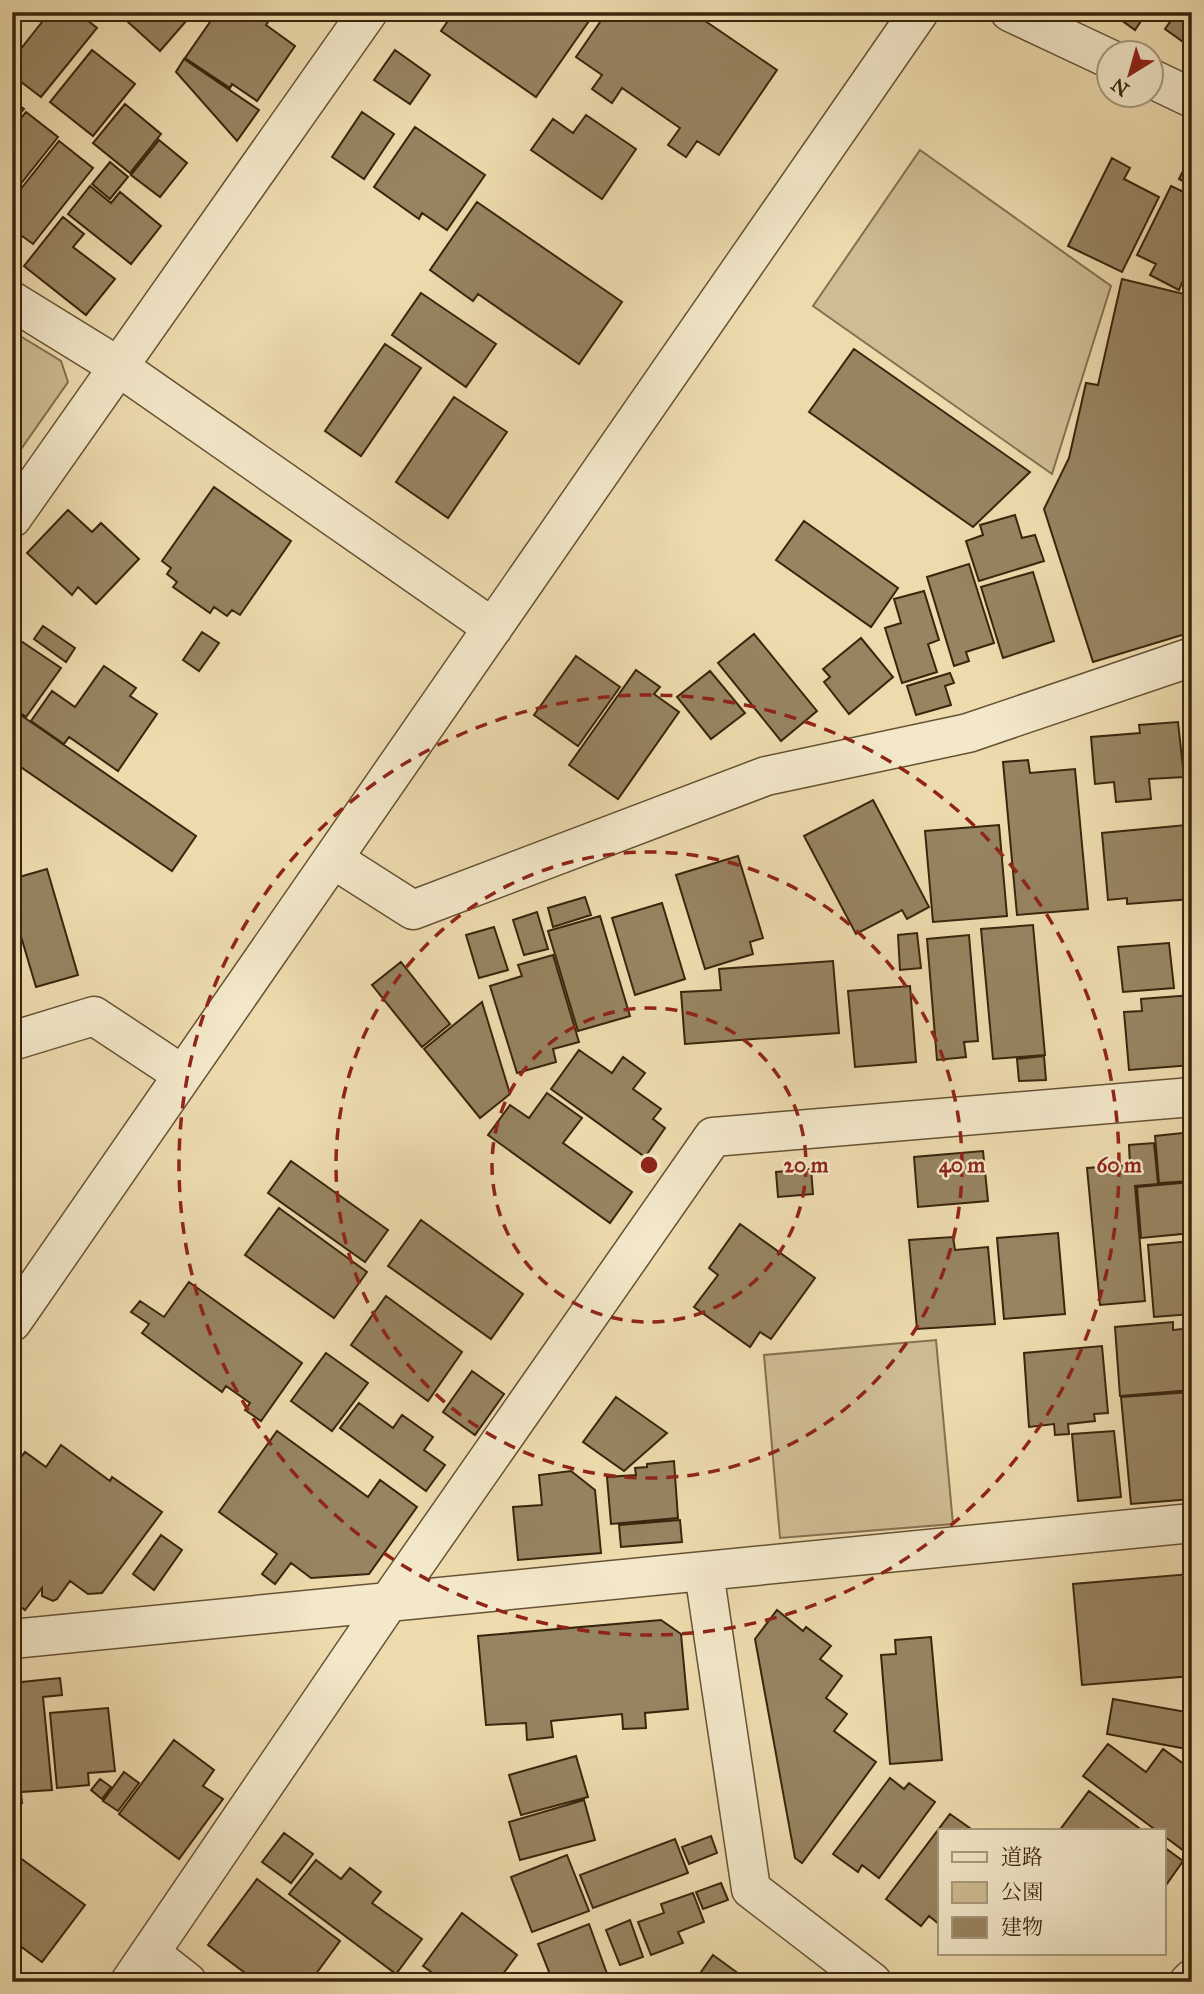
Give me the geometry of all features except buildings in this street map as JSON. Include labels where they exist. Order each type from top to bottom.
[{"type":"street","points":[[12,518],[368,12]]},
{"type":"street","points":[[12,1322],[919,12]]},
{"type":"street","points":[[1010,12],[1096,52]]},
{"type":"street","points":[[1166,86],[1192,98]]},
{"type":"street","points":[[12,301],[119,367],[493,628]]},
{"type":"street","points":[[332,859],[413,910],[766,776],[968,733],[1192,657]]},
{"type":"street","points":[[12,1041],[94,1016],[183,1075]]},
{"type":"street","points":[[187,1982],[139,1967],[390,1600],[713,1137],[1192,1097]]},
{"type":"street","points":[[12,1639],[1192,1523]]},
{"type":"street","points":[[704,1572],[751,1889],[872,1982]]},
{"type":"green space","points":[[920,150],[1111,286],[1052,474],[813,306]]},
{"type":"green space","points":[[12,331],[61,361],[68,382],[12,462]]},
{"type":"green space","points":[[936,1340],[953,1524],[780,1538],[764,1355]]}]
